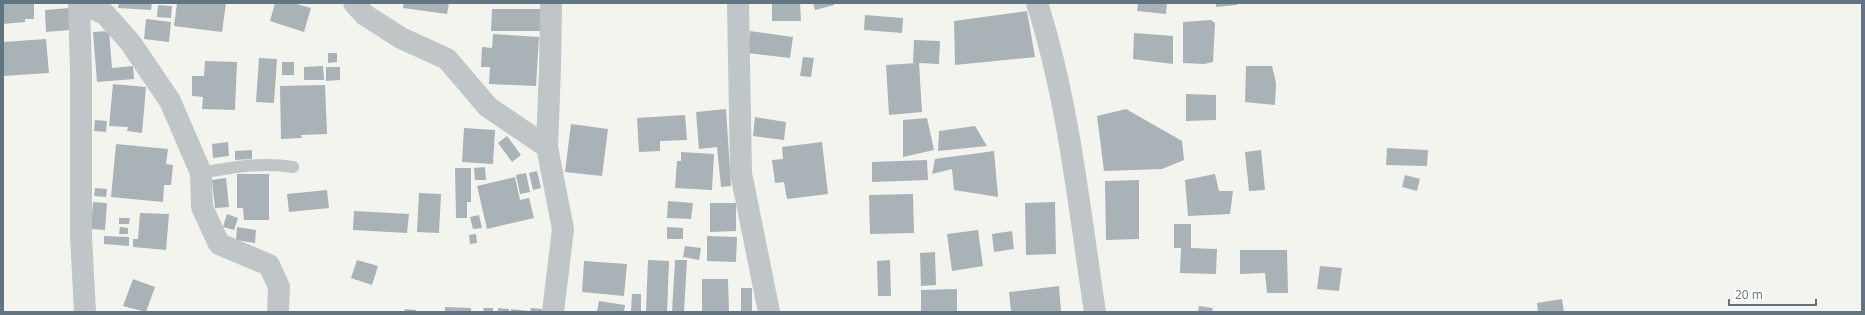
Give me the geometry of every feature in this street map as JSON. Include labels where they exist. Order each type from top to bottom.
[{"type":"street","points":[[85,312],[81,237],[80,3],[105,14],[130,42],[170,101],[202,173],[202,206],[219,244],[269,265],[279,287],[278,311]]},
{"type":"street","points":[[354,3],[366,15],[401,38],[447,59],[488,107],[546,147]]},
{"type":"street","points":[[551,3],[550,68],[546,147],[563,229],[553,312]]},
{"type":"street","points":[[738,3],[741,173],[769,312]]},
{"type":"street","points":[[1037,3],[1060,93],[1076,178],[1095,312]]},
{"type":"lane","points":[[202,173],[228,168],[269,164],[293,166]]},
{"type":"building","points":[[3,3],[34,3],[34,19],[25,19],[25,22],[3,24]]},
{"type":"building","points":[[119,3],[152,3],[151,10],[118,8]]},
{"type":"building","points":[[177,3],[226,3],[222,32],[174,26]]},
{"type":"building","points":[[275,3],[293,3],[311,8],[304,32],[270,21]]},
{"type":"building","points":[[404,3],[449,3],[447,14],[403,8]]},
{"type":"building","points":[[772,3],[800,3],[801,21],[772,21]]},
{"type":"building","points":[[813,3],[834,3],[834,5],[815,10]]},
{"type":"building","points":[[1138,3],[1167,3],[1166,14],[1137,11]]},
{"type":"building","points":[[1216,3],[1237,3],[1237,5],[1216,7]]},
{"type":"building","points":[[158,5],[172,6],[171,18],[157,17]]},
{"type":"building","points":[[69,8],[70,30],[46,32],[45,10]]},
{"type":"building","points":[[492,9],[541,9],[541,31],[491,31]]},
{"type":"building","points":[[1027,11],[1035,57],[955,65],[954,21]]},
{"type":"building","points":[[865,15],[903,18],[902,33],[864,30]]},
{"type":"building","points":[[146,19],[171,22],[169,42],[144,39]]},
{"type":"building","points":[[1211,20],[1215,23],[1213,62],[1204,64],[1183,63],[1183,22]]},
{"type":"building","points":[[109,31],[112,68],[133,66],[134,79],[97,82],[93,32]]},
{"type":"building","points":[[750,31],[793,37],[790,58],[747,53]]},
{"type":"building","points":[[1134,33],[1173,36],[1173,64],[1133,59]]},
{"type":"building","points":[[493,34],[539,37],[536,86],[489,84],[490,67],[481,67],[482,47],[492,48]]},
{"type":"building","points":[[46,39],[49,73],[3,76],[3,42]]},
{"type":"building","points":[[914,40],[940,41],[939,64],[919,63],[922,112],[889,115],[886,65],[917,63],[913,63]]},
{"type":"building","points":[[328,53],[337,53],[337,62],[328,63]]},
{"type":"building","points":[[803,57],[814,58],[811,77],[800,76]]},
{"type":"building","points":[[259,58],[277,59],[274,103],[256,102]]},
{"type":"building","points":[[205,61],[237,62],[235,110],[202,109],[203,97],[192,96],[192,76],[204,76]]},
{"type":"building","points":[[282,62],[294,62],[294,75],[282,75]]},
{"type":"building","points":[[323,66],[324,80],[304,80],[304,67]]},
{"type":"building","points":[[1246,66],[1272,66],[1276,83],[1275,105],[1245,102]]},
{"type":"building","points":[[326,67],[340,67],[340,80],[326,81]]},
{"type":"building","points":[[113,84],[146,87],[142,133],[127,131],[128,127],[109,126]]},
{"type":"building","points":[[325,85],[327,134],[301,135],[302,138],[281,139],[280,86]]},
{"type":"building","points":[[1186,94],[1216,95],[1216,120],[1186,121]]},
{"type":"building","points":[[726,109],[731,186],[721,187],[717,147],[699,149],[696,112]]},
{"type":"building","points":[[1126,109],[1182,141],[1184,160],[1162,169],[1104,171],[1097,116]]},
{"type":"building","points":[[685,115],[687,140],[660,141],[660,151],[639,152],[637,118]]},
{"type":"building","points":[[755,117],[786,122],[784,140],[753,136]]},
{"type":"building","points":[[927,118],[934,150],[903,157],[903,120]]},
{"type":"building","points":[[95,120],[107,121],[106,132],[94,131]]},
{"type":"building","points":[[571,124],[608,129],[602,176],[565,172]]},
{"type":"building","points":[[975,126],[987,146],[938,151],[939,131]]},
{"type":"building","points":[[464,128],[495,130],[493,164],[462,162]]},
{"type":"building","points":[[507,136],[521,155],[512,162],[498,143]]},
{"type":"building","points":[[228,142],[229,156],[213,158],[212,144]]},
{"type":"building","points":[[822,142],[828,194],[787,199],[784,182],[775,183],[772,160],[783,159],[782,147]]},
{"type":"building","points":[[116,144],[168,149],[166,164],[173,165],[171,185],[164,185],[163,202],[111,197]]},
{"type":"building","points":[[1387,148],[1428,150],[1427,166],[1386,165]]},
{"type":"building","points":[[252,150],[252,159],[235,160],[235,151]]},
{"type":"building","points":[[1261,150],[1265,190],[1249,191],[1245,152]]},
{"type":"building","points":[[994,151],[998,197],[954,190],[952,169],[932,174],[935,159]]},
{"type":"building","points":[[681,152],[714,154],[712,190],[675,188],[677,161],[681,161]]},
{"type":"building","points":[[927,160],[928,180],[872,182],[872,162]]},
{"type":"building","points":[[485,167],[486,180],[475,180],[474,168]]},
{"type":"building","points":[[455,168],[471,168],[471,202],[467,202],[467,218],[456,218]]},
{"type":"building","points":[[537,171],[541,188],[533,190],[529,173]]},
{"type":"building","points":[[526,173],[530,192],[520,194],[516,175]]},
{"type":"building","points":[[237,174],[269,174],[269,220],[244,220],[243,208],[237,208]]},
{"type":"building","points":[[1215,174],[1219,191],[1233,191],[1230,214],[1188,216],[1185,180]]},
{"type":"building","points":[[1405,175],[1420,179],[1417,191],[1402,187]]},
{"type":"building","points":[[515,177],[520,200],[529,198],[534,218],[487,229],[477,186]]},
{"type":"building","points":[[226,178],[229,207],[215,208],[212,180]]},
{"type":"building","points":[[1139,180],[1139,239],[1106,240],[1105,181]]},
{"type":"building","points":[[95,188],[107,189],[106,197],[94,196]]},
{"type":"building","points":[[327,190],[329,208],[289,212],[287,194]]},
{"type":"building","points":[[419,193],[441,194],[439,233],[417,232]]},
{"type":"building","points":[[913,194],[914,233],[870,234],[869,195]]},
{"type":"building","points":[[668,201],[693,203],[691,219],[667,218]]},
{"type":"building","points":[[93,202],[107,203],[105,230],[91,229]]},
{"type":"building","points":[[1055,202],[1056,254],[1026,255],[1025,203]]},
{"type":"building","points":[[710,203],[736,203],[736,231],[710,232]]},
{"type":"building","points":[[354,211],[409,214],[407,233],[353,230]]},
{"type":"building","points":[[140,213],[169,214],[166,250],[133,247],[133,239],[138,239]]},
{"type":"building","points":[[227,214],[238,218],[234,230],[223,227]]},
{"type":"building","points":[[479,215],[482,228],[473,229],[470,217]]},
{"type":"building","points":[[119,218],[130,218],[129,224],[119,224]]},
{"type":"building","points":[[1174,224],[1191,224],[1191,248],[1217,249],[1216,274],[1180,273],[1181,248],[1174,248]]},
{"type":"building","points":[[120,227],[128,228],[128,234],[119,234]]},
{"type":"building","points":[[237,227],[256,230],[255,243],[236,240]]},
{"type":"building","points":[[667,227],[683,228],[683,239],[667,239]]},
{"type":"building","points":[[978,230],[983,266],[952,271],[947,234]]},
{"type":"building","points":[[1012,231],[1014,249],[994,252],[992,234]]},
{"type":"building","points":[[476,234],[477,243],[470,244],[469,235]]},
{"type":"building","points":[[104,236],[129,237],[129,246],[104,244]]},
{"type":"building","points":[[707,236],[737,237],[736,262],[707,261]]},
{"type":"building","points":[[685,246],[701,248],[699,260],[683,257]]},
{"type":"building","points":[[1240,250],[1287,250],[1288,293],[1267,293],[1265,273],[1240,274]]},
{"type":"building","points":[[935,252],[936,285],[921,286],[920,253]]},
{"type":"building","points":[[357,260],[378,266],[372,285],[351,278]]},
{"type":"building","points":[[648,260],[669,261],[667,312],[646,311]]},
{"type":"building","points":[[675,260],[687,260],[684,312],[672,312]]},
{"type":"building","points":[[890,260],[891,296],[878,296],[877,261]]},
{"type":"building","points":[[584,261],[627,264],[624,296],[582,292]]},
{"type":"building","points":[[1320,266],[1342,268],[1339,291],[1317,289]]},
{"type":"building","points":[[133,279],[155,287],[146,312],[123,306]]},
{"type":"building","points":[[702,279],[728,279],[729,312],[702,312]]},
{"type":"building","points":[[1059,286],[1061,312],[1011,312],[1009,292]]},
{"type":"building","points":[[741,288],[752,288],[752,312],[741,312]]},
{"type":"building","points":[[957,289],[957,312],[921,312],[921,290]]},
{"type":"building","points":[[632,294],[641,294],[641,312],[631,312]]},
{"type":"building","points":[[1562,299],[1564,312],[1538,312],[1537,303]]},
{"type":"building","points":[[599,301],[625,305],[624,312],[597,311]]},
{"type":"building","points":[[1199,306],[1213,308],[1212,312],[1198,312]]},
{"type":"building","points":[[445,307],[471,308],[471,312],[445,312]]},
{"type":"building","points":[[483,308],[493,308],[493,312],[484,312]]},
{"type":"building","points":[[498,308],[509,309],[509,312],[498,312]]},
{"type":"building","points":[[531,308],[542,309],[542,312],[530,312]]},
{"type":"building","points":[[405,309],[416,310],[416,312],[404,312]]},
{"type":"building","points":[[511,309],[529,311],[529,312],[511,312]]}]
